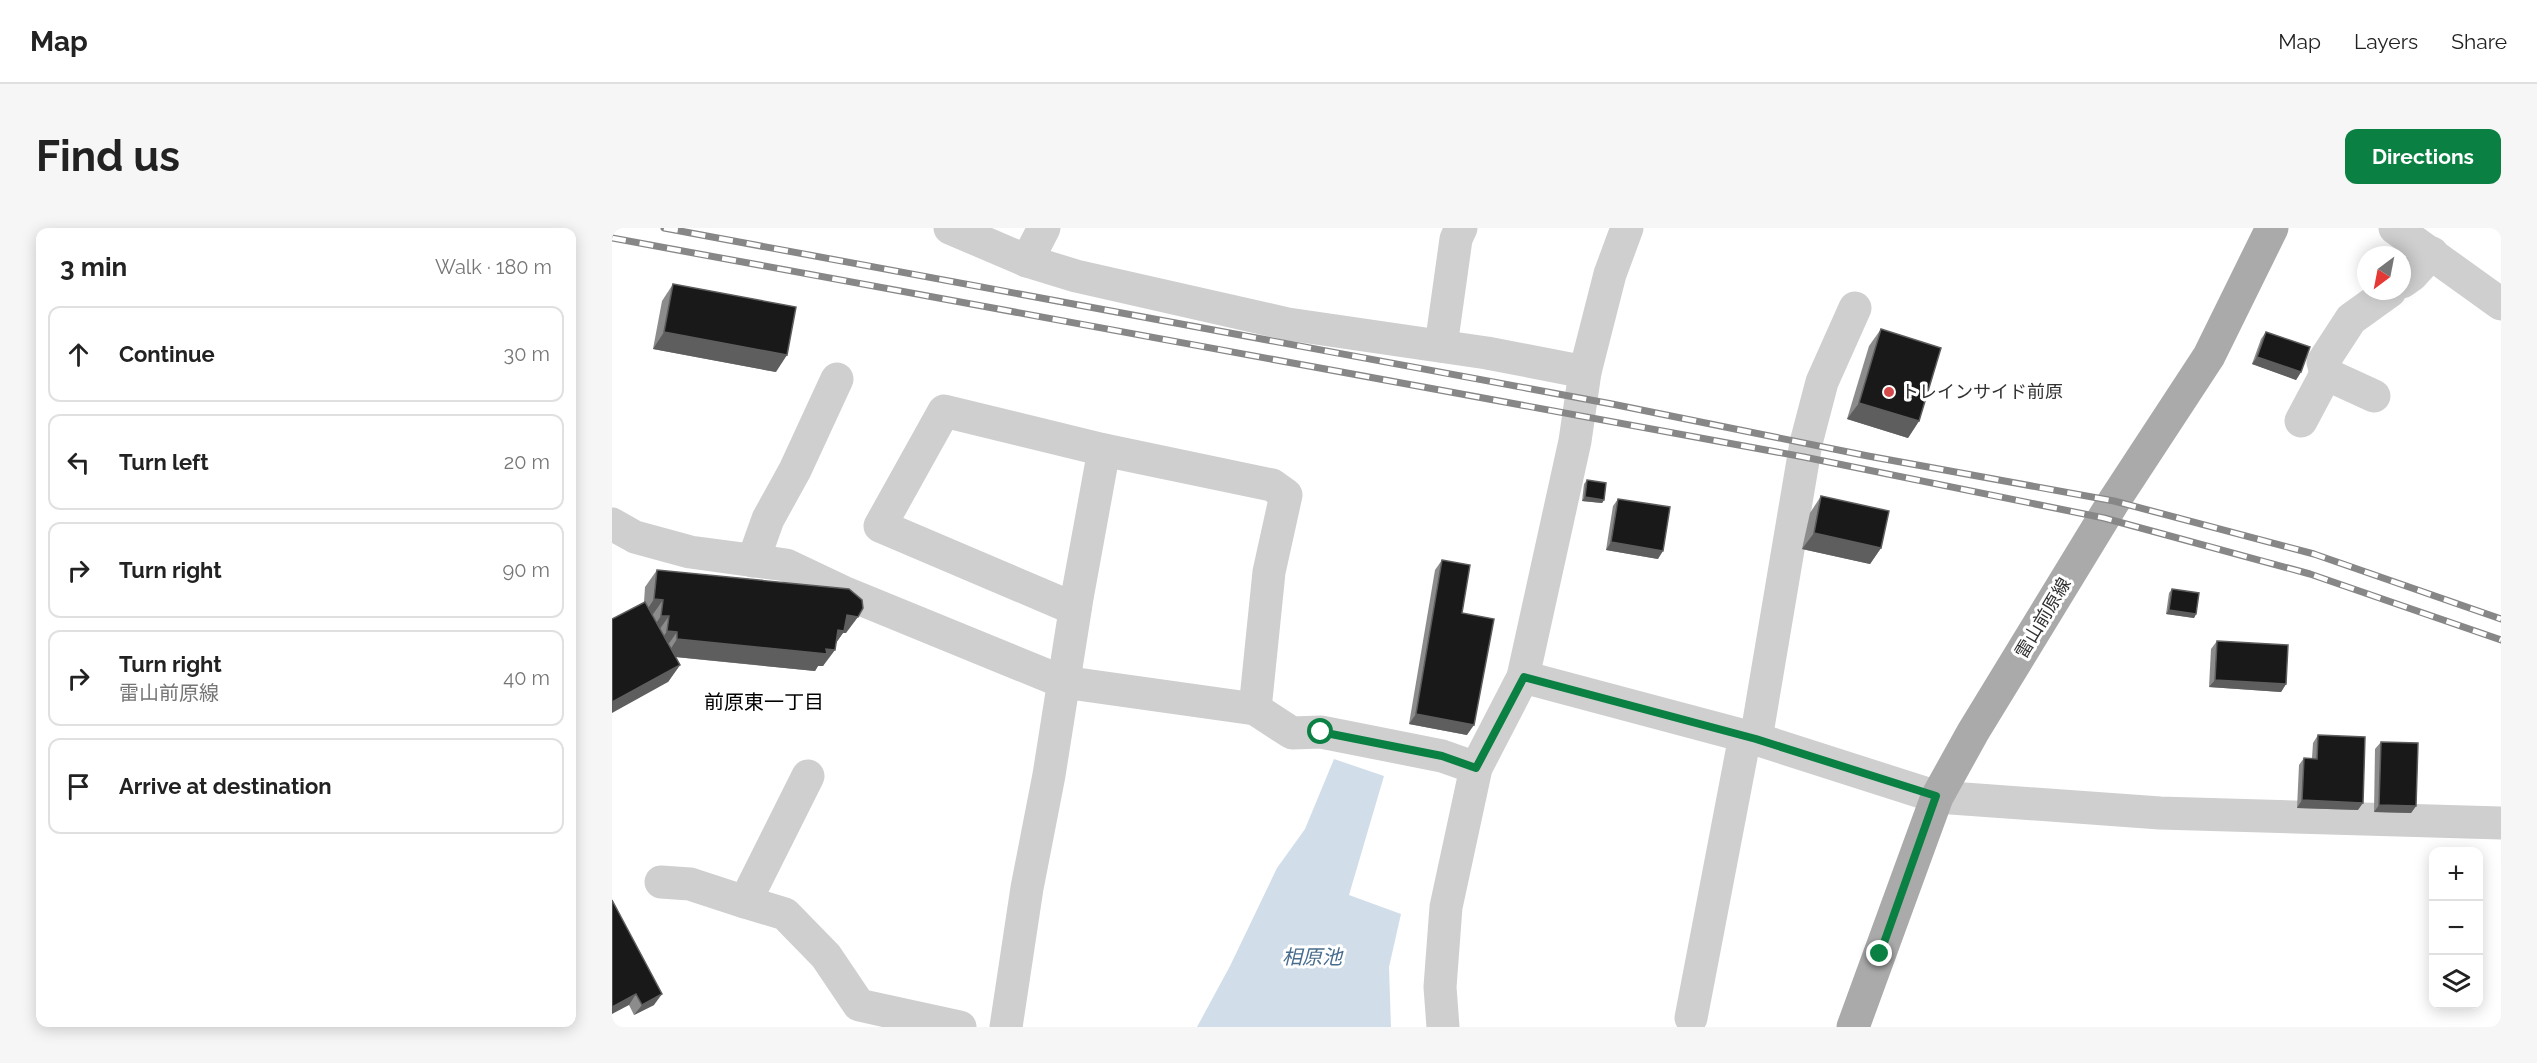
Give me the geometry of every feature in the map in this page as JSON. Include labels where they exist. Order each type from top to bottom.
[{"type":"main road","name":"雷山前原線","points":[[1853,1027],[1936,796],[2114,501],[2209,356],[2272,228]]},
{"type":"street","points":[[950,228],[1027,261],[1076,276],[1288,324],[1487,353],[1585,372]]},
{"type":"street","points":[[1027,261],[1044,228]]},
{"type":"street","points":[[1441,346],[1456,239],[1461,228]]},
{"type":"street","points":[[1443,1027],[1440,987],[1446,907],[1476,768],[1524,677],[1575,441],[1585,372],[1610,274],[1627,228]]},
{"type":"street","points":[[2395,228],[2501,304]]},
{"type":"street","points":[[2411,276],[2432,253]]},
{"type":"street","points":[[2301,422],[2326,374],[2323,362],[2351,319],[2377,300]]},
{"type":"street","points":[[1690,1018],[1750,737],[1806,443],[1822,382],[1856,308]]},
{"type":"street","points":[[2326,374],[2374,396]]},
{"type":"street","points":[[753,561],[768,519],[795,470],[837,379]]},
{"type":"street","points":[[1075,609],[880,526],[944,411],[1104,450],[1272,485],[1286,495],[1269,572],[1255,709]]},
{"type":"street","points":[[1006,1027],[1027,888],[1049,775],[1075,609],[1104,450]]},
{"type":"street","points":[[612,524],[635,537],[690,552],[786,565],[843,592],[1063,682],[1255,709],[1292,733],[1321,732],[1442,756],[1476,768]]},
{"type":"street","points":[[1524,677],[1750,737],[1936,796],[2160,813],[2501,823]]},
{"type":"street","points":[[745,902],[808,777]]},
{"type":"street","points":[[661,882],[690,884],[785,915],[826,956],[859,1005],[960,1027]]},
{"type":"water","name":"相原池","points":[[1334,759],[1384,776],[1349,895],[1401,914],[1389,967],[1391,1027],[1197,1027],[1230,966],[1277,868],[1305,829]]},
{"type":"building","points":[[673,284],[796,307],[787,355],[664,332]]},
{"type":"building","name":"トレインサイド前原","points":[[1881,329],[1941,348],[1919,421],[1859,403]]},
{"type":"building","points":[[2266,332],[2310,347],[2301,372],[2257,357]]},
{"type":"building","points":[[1587,480],[1606,483],[1604,500],[1585,497]]},
{"type":"building","points":[[1821,496],[1889,511],[1881,548],[1814,533]]},
{"type":"building","points":[[1618,499],[1670,507],[1663,551],[1611,542]]},
{"type":"building","points":[[1442,560],[1470,565],[1462,613],[1494,619],[1474,725],[1416,714]]},
{"type":"building","points":[[657,570],[849,589],[862,600],[863,608],[858,617],[847,615],[844,631],[838,630],[835,650],[826,649],[827,654],[677,639],[677,632],[667,631],[669,616],[661,616],[663,600],[654,599]]},
{"type":"building","points":[[2172,589],[2199,593],[2196,614],[2169,610]]},
{"type":"building","points":[[645,602],[680,665],[612,702],[612,619]]},
{"type":"building","points":[[2217,641],[2288,645],[2286,684],[2215,680]]},
{"type":"building","points":[[2318,735],[2365,737],[2363,803],[2302,800],[2304,758],[2317,759]]},
{"type":"building","points":[[2381,742],[2418,743],[2416,806],[2379,805]]},
{"type":"building","points":[[612,900],[662,994],[642,1005],[636,994],[612,1007]]},
{"type":"railway","points":[[664,228],[1612,404],[1868,456],[2114,501],[2314,554],[2501,619]]},
{"type":"railway","points":[[612,238],[1804,457],[2104,518],[2310,574],[2501,640]]},
{"type":"place","name":"トレインサイド前原","points":[[1889,392]]},
{"type":"district","name":"前原東一丁目","points":[[764,702]]},
{"type":"route","points":[[1321,732],[1442,756],[1476,768],[1524,677],[1756,739],[1936,796],[1880,954]]}]
